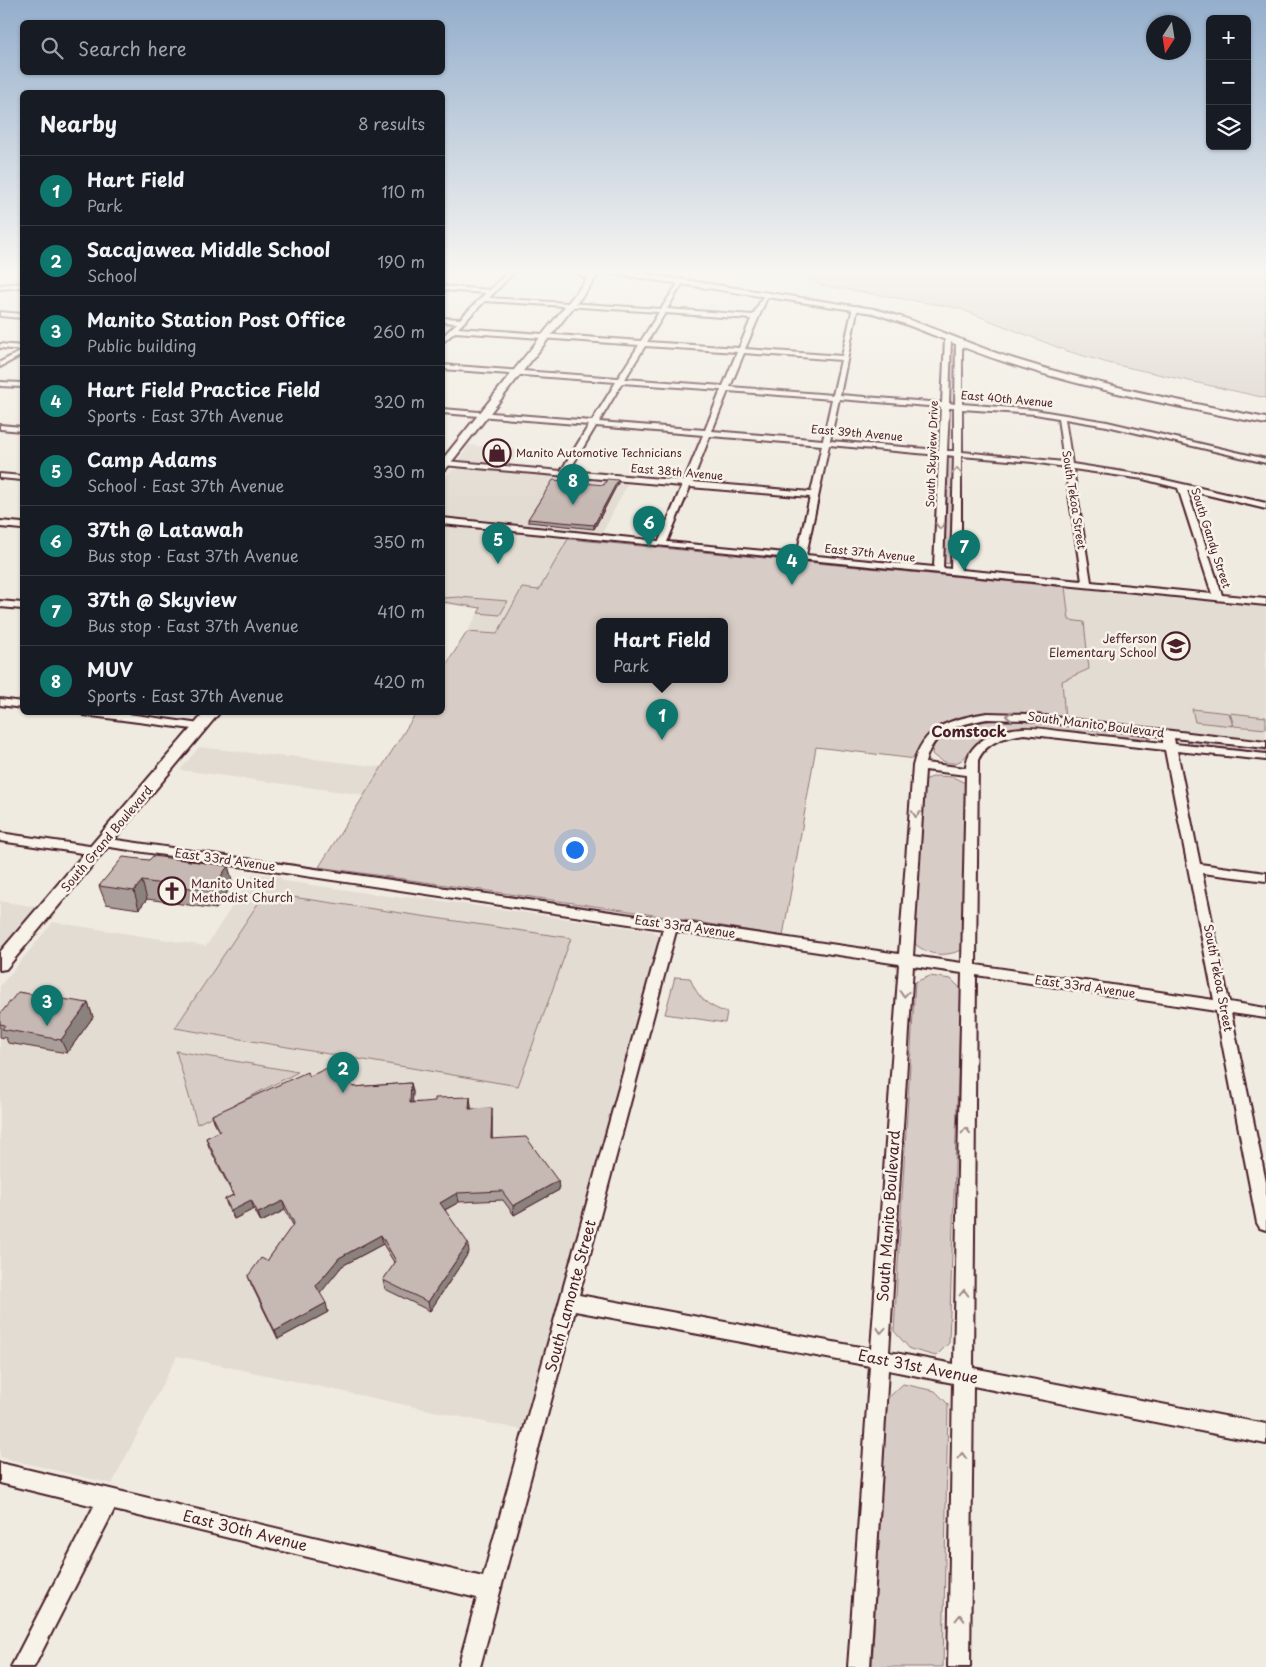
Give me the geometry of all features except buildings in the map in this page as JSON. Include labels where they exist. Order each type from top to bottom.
[{"type":"main road","points":[[445,464],[537,348]]},
{"type":"main road","points":[[973,348],[1069,378],[1266,422]]},
{"type":"main road","name":"South Grand Boulevard","points":[[0,964],[211,715]]},
{"type":"street","points":[[564,473],[641,348]]},
{"type":"street","points":[[697,348],[845,358]]},
{"type":"street","points":[[662,544],[743,348]]},
{"type":"street","points":[[801,558],[847,348]]},
{"type":"street","name":"South Skyview Drive","points":[[938,571],[948,348]]},
{"type":"street","name":"South Skyview Drive","points":[[956,572],[959,348]]},
{"type":"street","points":[[0,366],[20,353]]},
{"type":"street","name":"East 40th Avenue","points":[[445,367],[959,406],[1061,416],[1107,424],[1266,461]]},
{"type":"street","points":[[0,384],[20,386]]},
{"type":"street","name":"East 39th Avenue","points":[[445,410],[958,453],[1068,464],[1182,486],[1266,506]]},
{"type":"street","name":"South Tekoa Street","points":[[1061,416],[1087,585]]},
{"type":"street","points":[[0,427],[20,429]]},
{"type":"street","name":"East 38th Avenue","points":[[445,465],[564,473],[815,495]]},
{"type":"street","points":[[0,476],[20,478]]},
{"type":"street","name":"South Gandy Street","points":[[1182,486],[1218,597]]},
{"type":"street","name":"East 37th Avenue","points":[[445,521],[801,558],[1266,602]]},
{"type":"street","points":[[0,524],[20,526]]},
{"type":"street","points":[[0,604],[20,606]]},
{"type":"street","points":[[0,702],[20,705]]},
{"type":"street","points":[[106,715],[200,728]]},
{"type":"street","name":"South Manito Boulevard","points":[[859,1667],[919,766],[923,749],[929,739],[947,727],[974,718],[1007,716],[1168,739],[1266,757]]},
{"type":"street","name":"South Manito Boulevard","points":[[959,1667],[972,760],[982,744],[1006,734],[1024,731],[1266,745]]},
{"type":"street","name":"South Tekoa Street","points":[[1168,739],[1263,1193],[1266,1223]]},
{"type":"street","points":[[919,766],[971,772]]},
{"type":"street","name":"East 33rd Avenue","points":[[0,837],[100,847],[671,925],[1266,1013]]},
{"type":"street","points":[[1196,868],[1266,876]]},
{"type":"street","name":"South Lamonte Street","points":[[469,1667],[570,1302],[671,925]]},
{"type":"street","name":"East 31st Avenue","points":[[570,1302],[879,1359],[1266,1434]]},
{"type":"street","name":"East 30th Avenue","points":[[0,1473],[490,1590]]},
{"type":"street","points":[[22,1667],[109,1498]]},
{"type":"shaded area","points":[[1059,348],[1266,348],[1266,398],[1108,363]]},
{"type":"shaded area","points":[[951,350],[956,350],[955,402],[949,401]]},
{"type":"shaded area","points":[[469,445],[520,450],[509,465],[459,460]]},
{"type":"shaded area","points":[[947,457],[954,458],[952,564],[944,563]]},
{"type":"shaded area","points":[[466,467],[629,481],[602,534],[445,518],[445,478],[452,470]]},
{"type":"shaded area","points":[[445,525],[568,539],[539,590],[522,588],[497,635],[467,632],[481,608],[445,604]]},
{"type":"shaded area","points":[[568,539],[1065,587],[1069,620],[1084,622],[1089,669],[1062,681],[1065,719],[1002,713],[979,714],[958,718],[940,727],[925,740],[916,759],[816,747],[783,936],[623,910],[319,867],[415,715],[445,715],[445,667],[467,632],[497,634],[522,588],[539,590]]},
{"type":"shaded area","name":"Jefferson Elementary School","points":[[1065,587],[1266,606],[1266,741],[1065,719],[1062,681],[1089,669],[1069,620]]},
{"type":"shaded area","points":[[459,597],[508,601],[500,615],[478,613],[481,608],[445,602],[445,598]]},
{"type":"shaded area","points":[[1192,709],[1229,713],[1233,726],[1195,722]]},
{"type":"shaded area","points":[[1230,713],[1266,717],[1266,729],[1234,726]]},
{"type":"shaded area","points":[[1003,719],[1146,735],[1152,739],[1018,728],[998,731],[984,737],[976,743],[964,758],[956,763],[943,761],[932,754],[935,745],[941,737],[960,727]]},
{"type":"shaded area","points":[[1187,740],[1266,749],[1266,753],[1188,744]]},
{"type":"shaded area","points":[[199,747],[382,767],[365,795],[180,770]]},
{"type":"shaded area","points":[[936,776],[953,777],[965,783],[962,950],[949,954],[932,953],[915,944],[924,780]]},
{"type":"shaded area","points":[[254,873],[280,877],[284,881],[402,898],[408,896],[653,931],[661,939],[527,1431],[177,1356],[112,1484],[0,1457],[0,986],[53,922],[206,946]]},
{"type":"shaded area","points":[[265,893],[571,938],[518,1086],[175,1028]]},
{"type":"shaded area","points":[[0,901],[38,907],[0,951]]},
{"type":"shaded area","points":[[930,976],[951,979],[961,989],[949,1343],[936,1356],[910,1349],[894,1331],[915,982]]},
{"type":"shaded area","points":[[675,977],[690,978],[696,991],[704,1000],[727,1013],[725,1023],[665,1014]]},
{"type":"shaded area","points":[[176,1051],[298,1072],[197,1124]]},
{"type":"shaded area","points":[[903,1384],[935,1391],[948,1404],[943,1667],[872,1667],[887,1399]]},
{"type":"place","name":"Manito Automotive Technicians","points":[[497,453]]},
{"type":"place","name":"MUV","points":[[573,505]]},
{"type":"place","name":"37th @ Latawah","points":[[649,547]]},
{"type":"place","name":"Camp Adams","points":[[498,564]]},
{"type":"place","name":"37th @ Skyview","points":[[964,571]]},
{"type":"place","name":"Hart Field Practice Field","points":[[792,585]]},
{"type":"place","name":"Jefferson Elementary School","points":[[1176,646]]},
{"type":"place","name":"Hart Field","points":[[662,740]]},
{"type":"place","name":"Manito United Methodist Church","points":[[172,891]]},
{"type":"place","name":"Manito Station Post Office","points":[[47,1026]]},
{"type":"place","name":"Sacajawea Middle School","points":[[343,1093]]},
{"type":"district","name":"Comstock","points":[[969,732]]}]
